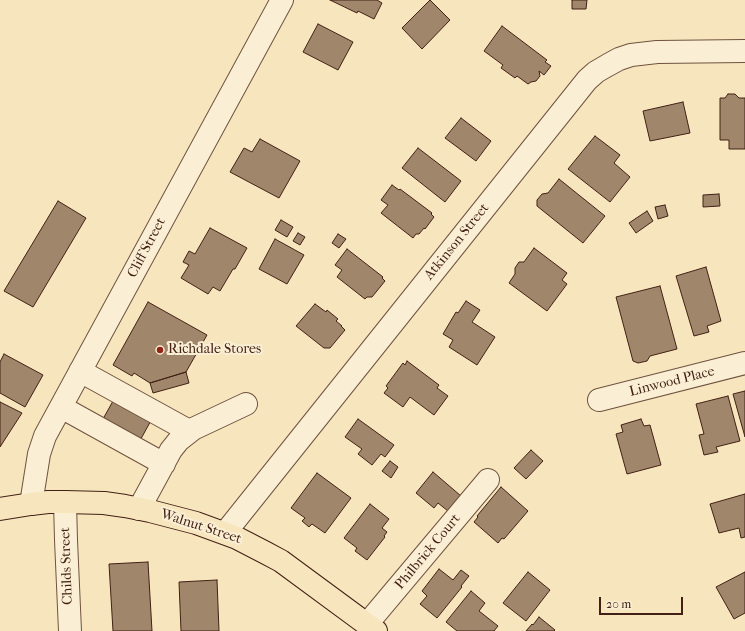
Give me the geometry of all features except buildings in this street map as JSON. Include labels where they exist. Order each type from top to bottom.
[{"type":"main road","name":"Walnut Street","points":[[0,509],[31,504],[65,502],[104,503],[173,517],[225,533],[250,544],[281,562],[372,628]]},
{"type":"street","name":"Cliff Street","points":[[31,504],[39,454],[45,436],[282,0]]},
{"type":"street","name":"Atkinson Street","points":[[225,533],[587,80],[596,72],[619,59],[638,54],[657,52],[745,51]]},
{"type":"street","name":"Linwood Place","points":[[599,400],[745,363]]},
{"type":"street","points":[[71,389],[175,447]]},
{"type":"street","points":[[71,389],[175,447]]},
{"type":"street","points":[[139,509],[175,447],[246,404]]},
{"type":"street","name":"Philbrick Court","points":[[372,628],[488,480]]},
{"type":"street","name":"Childs Street","points":[[65,502],[70,631]]},
{"type":"place","name":"Richdale Stores","points":[[160,350]]}]
